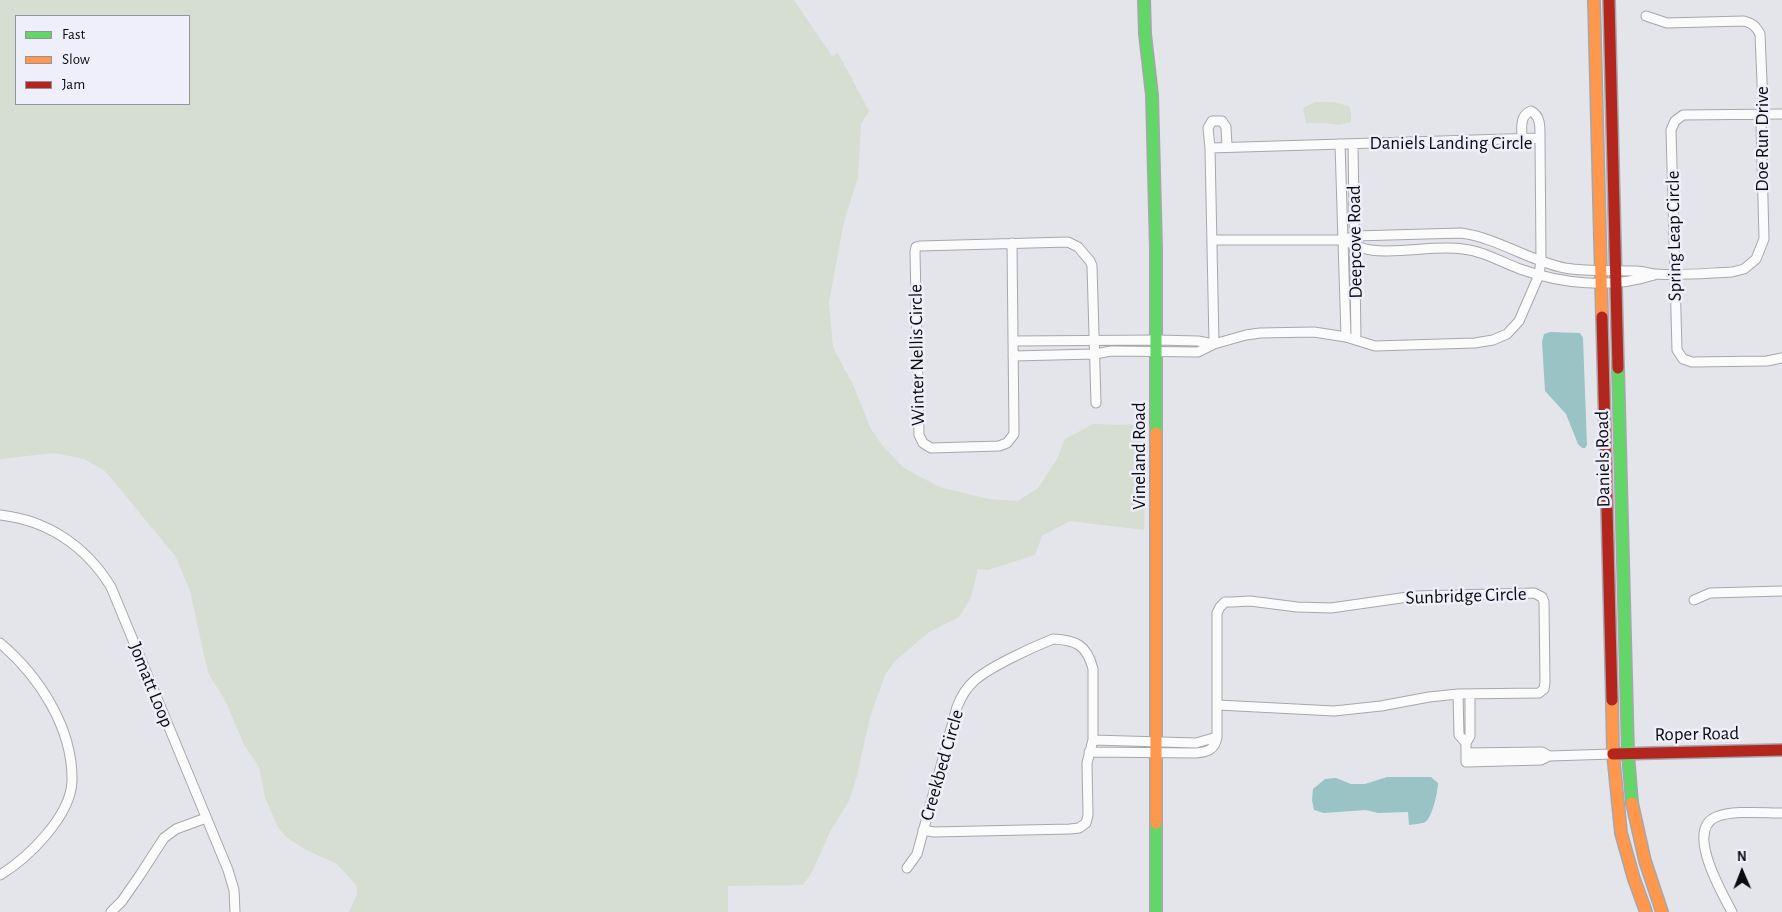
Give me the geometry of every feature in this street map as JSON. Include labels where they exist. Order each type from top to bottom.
[{"type":"main road","name":"Vineland Road","points":[[1144,0],[1152,104],[1157,346],[1156,912]]},
{"type":"main road","name":"Daniels Road","points":[[1594,0],[1613,754],[1621,833],[1646,912]]},
{"type":"main road","name":"Daniels Road","points":[[1609,0],[1628,754],[1633,812],[1644,861],[1662,912]]},
{"type":"main road","name":"Roper Road","points":[[1613,754],[1782,750]]},
{"type":"street","name":"Doe Run Drive","points":[[1616,276],[1639,280],[1656,274],[1732,272],[1744,269],[1756,258],[1764,239],[1761,123],[1763,107],[1760,34],[1757,27],[1752,23],[1744,21],[1667,23],[1646,16]]},
{"type":"street","points":[[1522,139],[1523,116],[1531,111],[1535,113],[1539,120],[1540,138]]},
{"type":"street","name":"Spring Leap Circle","points":[[1782,114],[1683,114],[1675,121],[1671,130],[1677,350],[1683,359],[1692,362],[1767,361],[1782,358]]},
{"type":"street","points":[[1214,344],[1210,148],[1210,125],[1212,121],[1222,120],[1226,127],[1227,147]]},
{"type":"street","name":"Daniels Landing Circle","points":[[1157,346],[1198,352],[1214,344],[1246,335],[1314,332],[1346,337],[1375,346],[1475,343],[1493,340],[1507,334],[1519,321],[1539,275],[1541,260],[1540,138],[1210,148]]},
{"type":"street","name":"Deepcove Road","points":[[1340,144],[1346,337]]},
{"type":"street","name":"Deepcove Road","points":[[1352,144],[1356,340]]},
{"type":"street","points":[[1212,240],[1343,240],[1355,236],[1476,235],[1566,268],[1600,271],[1616,276]]},
{"type":"street","points":[[1343,240],[1355,246],[1371,250],[1462,248],[1480,252],[1539,275],[1564,281],[1601,283],[1616,276]]},
{"type":"street","points":[[1012,244],[1068,242],[1078,247],[1090,260],[1092,266],[1096,403]]},
{"type":"street","name":"Winter Nellis Circle","points":[[1012,244],[1014,434],[1007,443],[999,446],[931,448],[923,443],[919,435],[916,247],[1012,244]]},
{"type":"street","points":[[1564,281],[1566,268]]},
{"type":"street","points":[[1013,341],[1095,340],[1157,346]]},
{"type":"street","points":[[1118,341],[1119,351]]},
{"type":"street","name":"Daniels Landing Circle","points":[[1157,346],[1190,341],[1214,344]]},
{"type":"street","points":[[1190,341],[1190,352]]},
{"type":"street","points":[[1013,356],[1095,354],[1157,346]]},
{"type":"street","name":"Jomatt Loop","points":[[0,515],[18,517],[43,526],[67,538],[89,558],[105,577],[115,596],[232,884],[235,912]]},
{"type":"street","points":[[1694,600],[1710,593],[1782,592]]},
{"type":"street","name":"Sunbridge Circle","points":[[1217,737],[1217,613],[1220,606],[1225,602],[1250,601],[1297,607],[1331,608],[1415,596],[1534,593],[1542,597],[1544,602],[1544,689],[1539,693],[1458,694],[1334,711],[1218,705]]},
{"type":"street","name":"Creekbed Circle","points":[[907,868],[917,854],[956,707],[963,693],[984,673],[1053,639],[1076,643],[1085,650],[1091,660],[1093,669],[1093,740],[1087,763],[1088,815],[1086,823],[1078,828],[934,832],[924,830]]},
{"type":"street","points":[[0,643],[19,660],[38,684],[57,716],[68,751],[72,782],[67,802],[37,846],[23,860],[0,875]]},
{"type":"street","points":[[1458,694],[1459,735],[1466,753]]},
{"type":"street","points":[[1466,753],[1470,736],[1470,694]]},
{"type":"street","points":[[1093,740],[1196,753],[1207,752],[1212,749],[1217,737]]},
{"type":"street","points":[[1089,752],[1196,743],[1217,737]]},
{"type":"street","points":[[1196,743],[1196,753]]},
{"type":"street","points":[[1466,753],[1542,752],[1549,756],[1613,754]]},
{"type":"street","points":[[1732,912],[1710,866],[1703,837],[1706,825],[1715,818],[1730,814],[1782,813]]},
{"type":"street","points":[[111,912],[131,888],[164,838],[176,829],[206,818]]},
{"type":"shaded area","points":[[0,0],[794,0],[832,56],[838,53],[869,111],[861,124],[858,177],[844,222],[829,302],[833,347],[854,387],[871,429],[882,445],[904,468],[939,487],[989,499],[1018,501],[1038,488],[1057,459],[1065,439],[1093,424],[1124,425],[1147,423],[1144,530],[1070,521],[1042,536],[1035,555],[988,570],[978,569],[971,598],[959,617],[928,633],[895,661],[885,675],[870,717],[857,776],[849,801],[831,830],[813,870],[803,885],[728,886],[728,912],[349,912],[357,894],[356,885],[337,864],[306,850],[286,837],[278,827],[265,798],[259,767],[243,743],[226,702],[208,673],[190,591],[176,557],[105,471],[84,459],[54,453],[0,459]]},
{"type":"shaded area","points":[[1315,102],[1333,102],[1349,106],[1351,122],[1339,125],[1306,123],[1303,108]]},
{"type":"water","points":[[1550,332],[1580,333],[1583,338],[1587,445],[1585,448],[1578,444],[1566,414],[1545,391],[1542,342],[1544,334]]},
{"type":"water","points":[[1387,777],[1431,777],[1438,783],[1434,804],[1428,820],[1423,823],[1409,825],[1408,812],[1378,813],[1366,810],[1324,813],[1314,810],[1312,800],[1313,789],[1325,779],[1336,778],[1351,784],[1365,784]]},
{"type":"traffic: fast","points":[[1144,0],[1145,34],[1152,95],[1156,249],[1156,433]]},
{"type":"traffic: fast","points":[[1618,368],[1628,754],[1632,803]]},
{"type":"traffic: fast","points":[[1156,823],[1156,912]]},
{"type":"traffic: slow","points":[[1594,0],[1602,317]]},
{"type":"traffic: slow","points":[[1156,433],[1156,823]]},
{"type":"traffic: slow","points":[[1612,700],[1613,754],[1621,833],[1646,912]]},
{"type":"traffic: slow","points":[[1632,803],[1645,861],[1662,912]]},
{"type":"traffic: jam","points":[[1609,0],[1618,368]]},
{"type":"traffic: jam","points":[[1602,317],[1612,700]]},
{"type":"traffic: jam","points":[[1613,754],[1782,750]]}]
